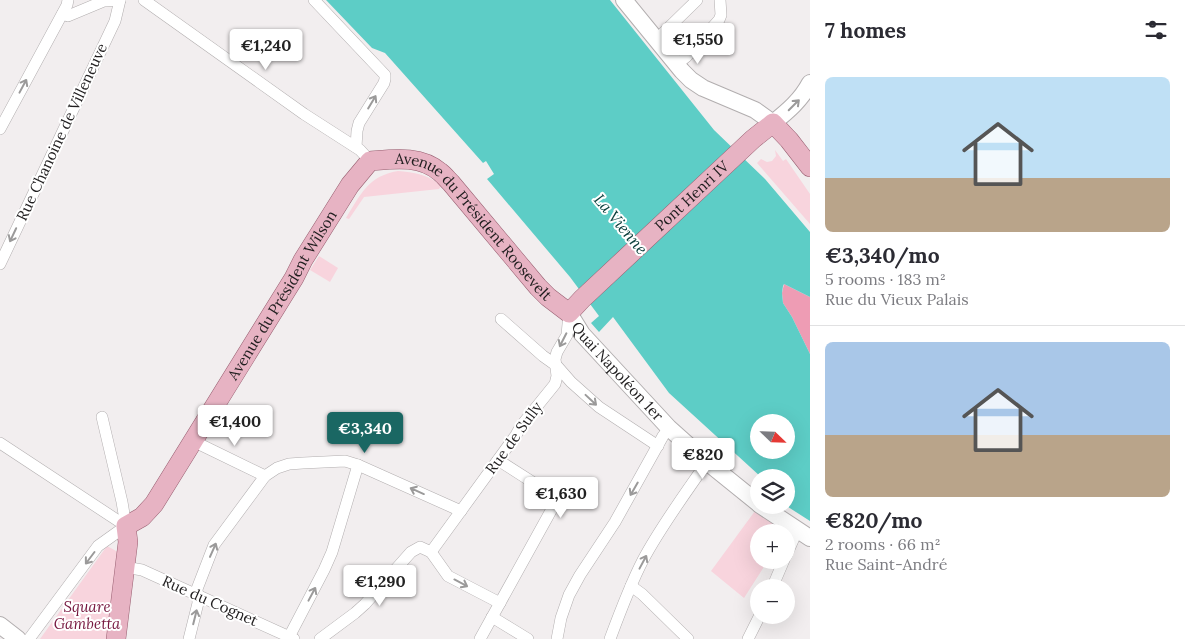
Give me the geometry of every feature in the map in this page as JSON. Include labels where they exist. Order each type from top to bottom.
[{"type":"main road","points":[[624,0],[691,80],[703,88],[755,110],[773,123],[810,167]]},
{"type":"main road","points":[[773,123],[792,108],[803,96],[810,83]]},
{"type":"main road","name":"Pont Henri IV","points":[[569,313],[739,152],[773,123]]},
{"type":"main road","name":"Avenue du Président Roosevelt","points":[[370,161],[404,158],[423,162],[439,171],[538,287],[569,313]]},
{"type":"main road","name":"Avenue du Président Wilson","points":[[126,526],[142,517],[154,504],[350,185],[370,161]]},
{"type":"main road","name":"Quai Napoléon 1er","points":[[569,313],[582,334],[670,428],[706,462],[750,498]]},
{"type":"main road","name":"Quai Napoléon 1er","points":[[773,514],[804,534]]},
{"type":"main road","points":[[116,639],[128,542],[126,526]]},
{"type":"main road","points":[[0,625],[18,639]]},
{"type":"street","points":[[66,6],[68,16],[104,1],[120,0]]},
{"type":"street","name":"Rue Chanoine de Villeneuve","points":[[0,264],[115,21],[120,0]]},
{"type":"street","points":[[144,0],[304,114],[356,147],[370,161]]},
{"type":"street","points":[[314,0],[385,74],[384,83],[359,123],[356,131],[356,147]]},
{"type":"street","points":[[656,40],[697,0]]},
{"type":"street","points":[[676,64],[686,57],[719,20],[721,15],[720,0]]},
{"type":"street","points":[[0,129],[66,6]]},
{"type":"street","name":"Rue de Sully","points":[[432,552],[521,426],[555,384],[557,376],[555,359],[567,335],[569,313]]},
{"type":"street","points":[[501,319],[556,366],[599,407],[658,446]]},
{"type":"street","points":[[102,418],[126,526]]},
{"type":"street","points":[[556,639],[569,595],[615,522],[663,436],[670,428]]},
{"type":"street","points":[[193,441],[265,476]]},
{"type":"street","points":[[0,443],[126,526]]},
{"type":"street","points":[[480,639],[541,530],[554,502],[551,494],[498,460]]},
{"type":"street","points":[[189,639],[198,603],[197,589],[214,545],[265,476],[277,468],[296,463],[345,461],[461,511]]},
{"type":"street","points":[[610,639],[644,559],[706,462]]},
{"type":"street","points":[[291,638],[332,552],[358,465]]},
{"type":"street","points":[[29,639],[98,546],[126,526]]},
{"type":"street","points":[[795,545],[804,534]]},
{"type":"street","points":[[320,639],[365,604],[411,552],[420,547],[432,552],[448,576],[500,604]]},
{"type":"street","name":"Rue du Cognet","points":[[125,567],[142,570],[291,638]]},
{"type":"street","points":[[631,586],[642,594],[688,639]]},
{"type":"street","points":[[492,617],[528,639]]},
{"type":"street","points":[[748,639],[756,624]]},
{"type":"green space","points":[[775,150],[783,161],[786,159],[810,194],[810,224],[757,163],[761,159],[767,162],[772,161],[776,156]]},
{"type":"green space","points":[[398,171],[427,177],[441,186],[439,189],[364,197],[349,219],[346,218],[366,187],[379,177]]},
{"type":"green space","points":[[319,256],[338,268],[330,282],[310,270]]},
{"type":"green space","points":[[753,514],[760,514],[774,524],[750,524],[750,569],[763,569],[756,579],[750,579],[750,589],[744,598],[711,571]]},
{"type":"green space","name":"Square Gambetta","points":[[107,546],[118,552],[107,639],[40,639]]},
{"type":"shaded area","points":[[784,284],[810,297],[810,354],[783,303],[782,293]]},
{"type":"water","name":"La Vienne","points":[[326,0],[610,0],[714,130],[765,179],[810,232],[810,297],[784,284],[782,293],[783,303],[810,354],[810,521],[795,511],[795,469],[752,469],[669,393],[613,317],[599,332],[591,323],[599,316],[570,277],[487,179],[494,174],[486,161],[483,163],[385,53],[372,48]]}]
